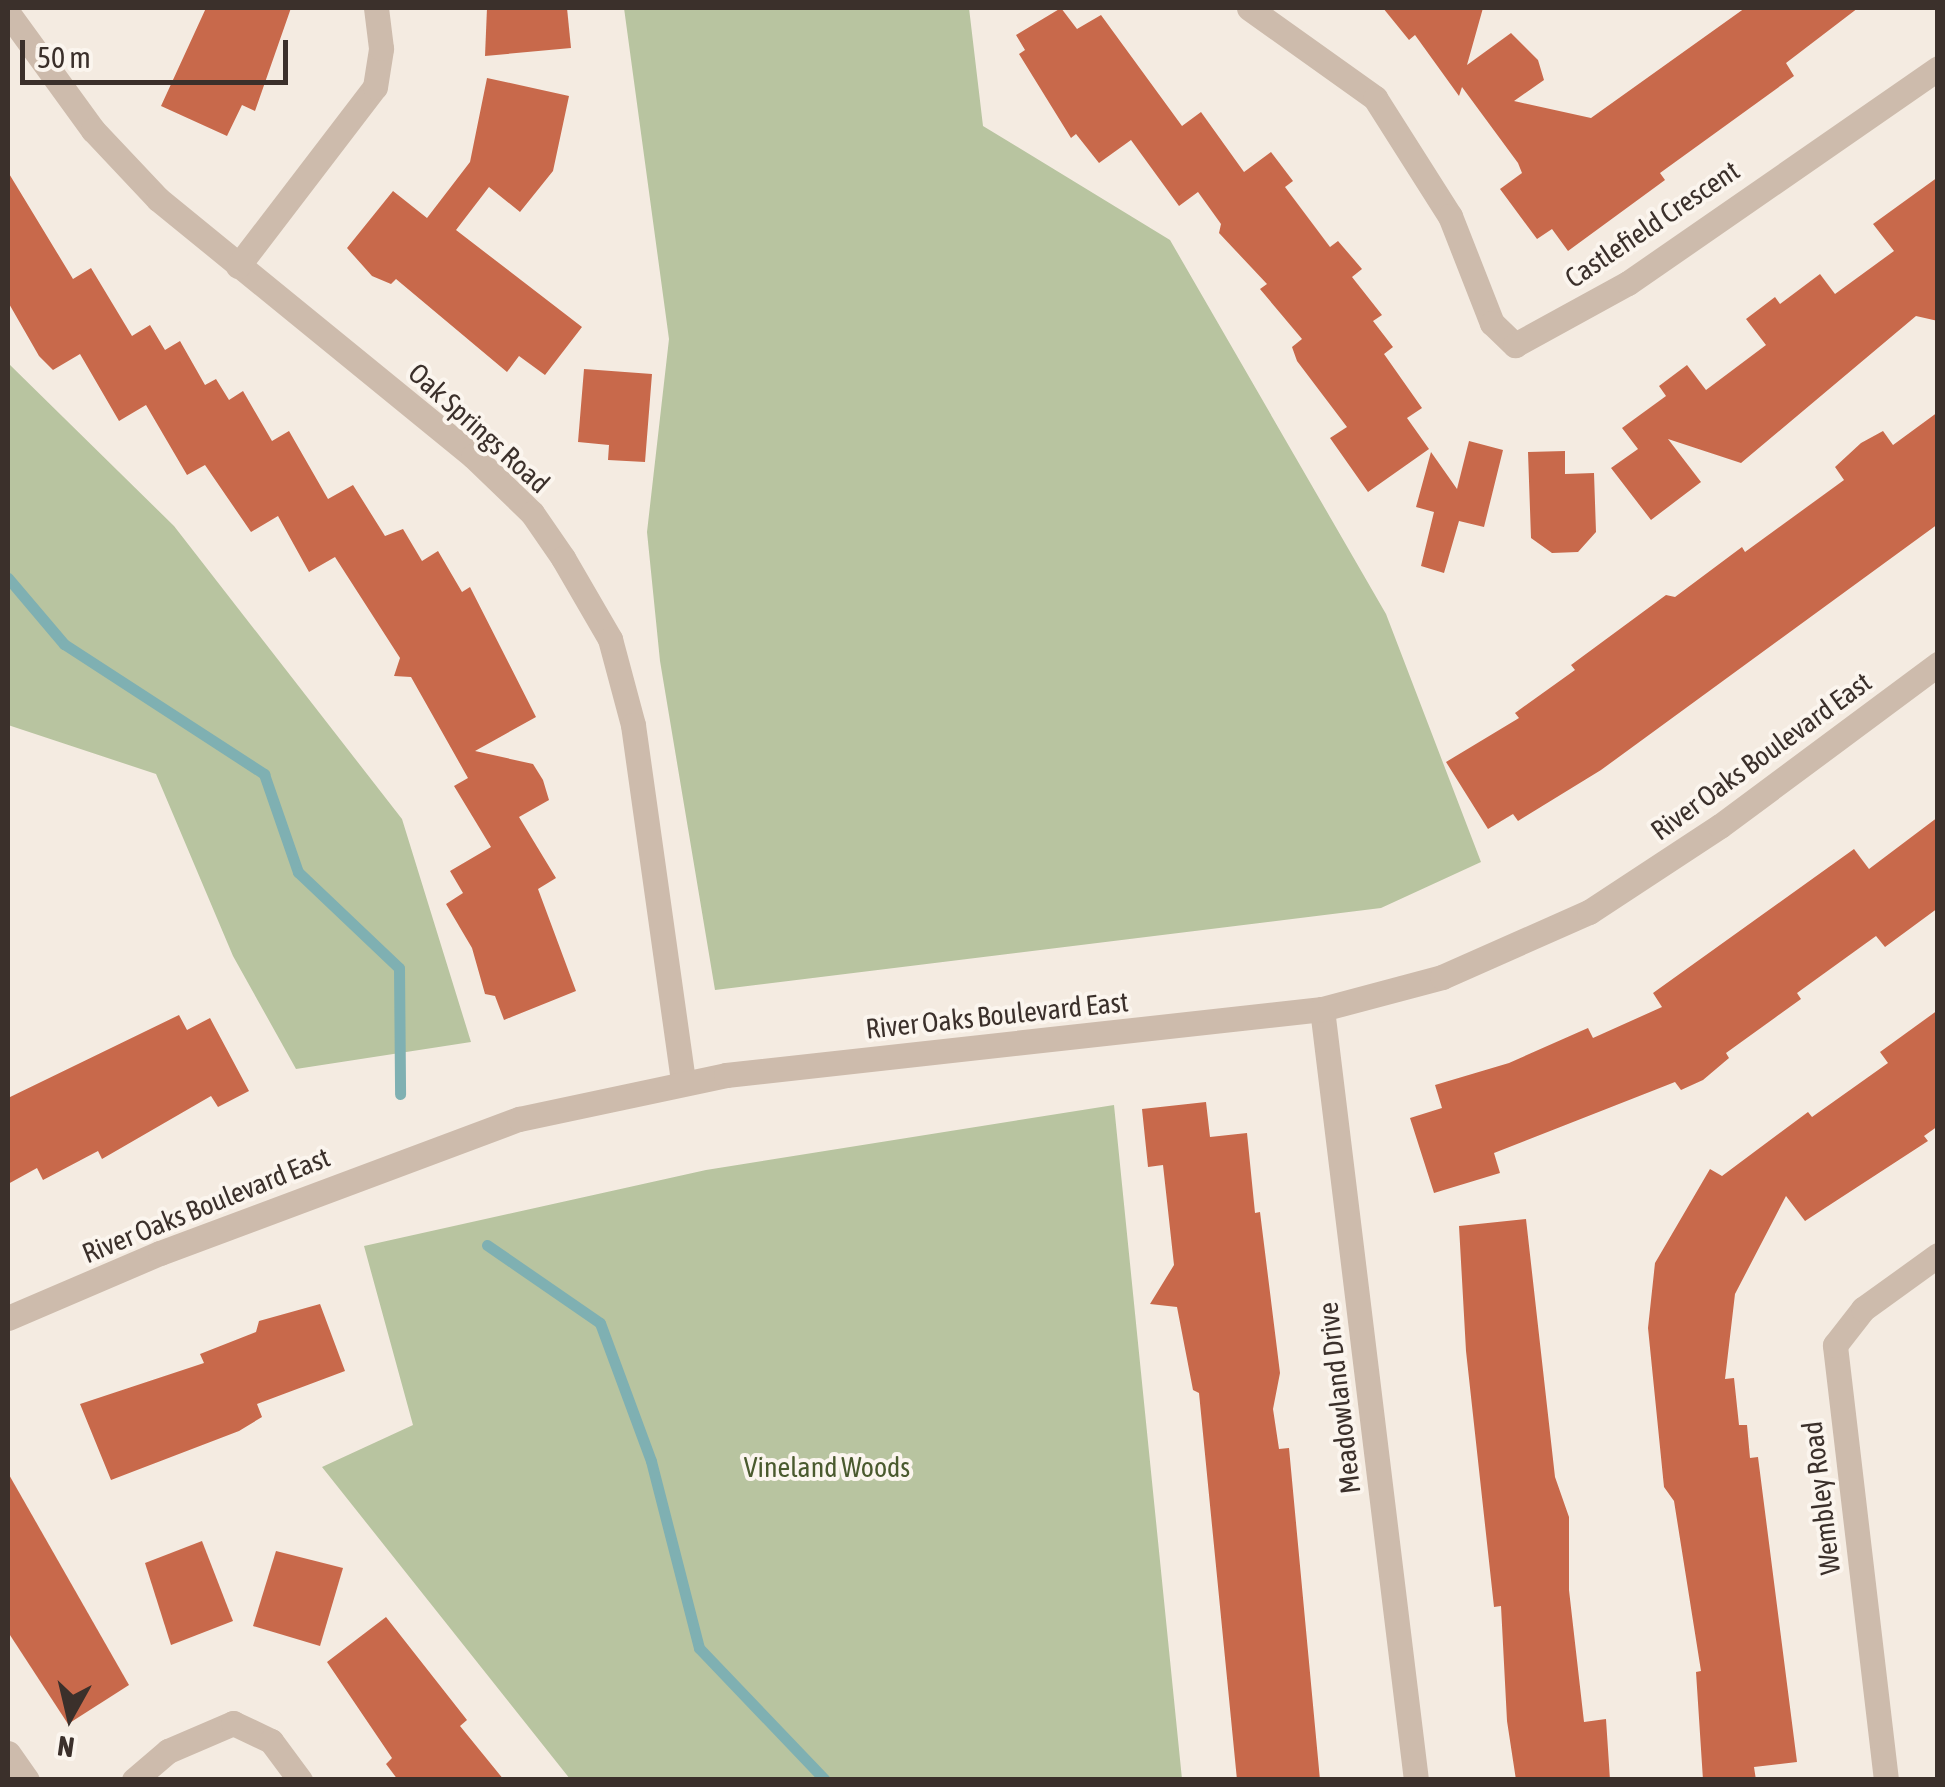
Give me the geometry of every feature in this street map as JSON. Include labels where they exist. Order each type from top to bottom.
[{"type":"street","points":[[238,266],[376,87],[376,8]]},
{"type":"street","name":"Castlefield Crescent","points":[[1249,8],[1376,98],[1450,216],[1492,324],[1515,345],[1628,283],[1938,68]]},
{"type":"street","name":"Oak Springs Road","points":[[8,13],[94,130],[158,199],[474,456],[532,513],[610,639],[633,725],[683,1080]]},
{"type":"street","name":"River Oaks Boulevard East","points":[[8,1318],[473,1135],[683,1080],[1322,1009],[1442,977],[1589,912],[1720,826],[1938,664]]},
{"type":"street","name":"Meadowland Drive","points":[[1322,1009],[1416,1780]]},
{"type":"street","name":"Wembley Road","points":[[1886,1780],[1835,1345],[1864,1309],[1938,1255]]},
{"type":"street","points":[[134,1780],[168,1751],[233,1723],[270,1741],[300,1780]]},
{"type":"street","points":[[8,1753],[27,1780]]},
{"type":"green space","points":[[624,8],[969,8],[983,126],[1170,240],[1386,614],[1481,862],[1381,908],[715,990],[660,661],[647,532],[669,339]]},
{"type":"green space","points":[[8,363],[174,526],[402,819],[471,1042],[296,1069],[233,956],[156,774],[8,725]]},
{"type":"green space","name":"Vineland Woods","points":[[1114,1105],[1182,1779],[570,1779],[322,1467],[413,1425],[364,1246],[706,1170]]},
{"type":"building","points":[[206,8],[291,8],[255,111],[242,105],[227,136],[161,106]]},
{"type":"building","points":[[487,8],[567,8],[571,48],[485,56]]},
{"type":"building","points":[[1061,8],[1077,29],[1101,15],[1182,126],[1201,112],[1244,172],[1271,152],[1293,181],[1285,187],[1330,247],[1338,241],[1362,269],[1352,277],[1382,315],[1373,321],[1393,347],[1384,354],[1422,408],[1407,418],[1429,449],[1368,492],[1330,438],[1347,427],[1297,361],[1292,347],[1302,339],[1260,289],[1267,284],[1219,233],[1221,224],[1198,192],[1179,206],[1131,140],[1099,163],[1076,134],[1071,138],[1019,54],[1025,50],[1016,35]]},
{"type":"building","points":[[1383,8],[1483,8],[1467,65],[1511,33],[1538,60],[1544,80],[1514,101],[1591,118],[1745,8],[1858,8],[1786,63],[1794,76],[1660,173],[1665,180],[1568,251],[1552,229],[1537,239],[1500,189],[1522,173],[1518,163],[1462,87],[1459,96],[1415,35],[1409,40]]},
{"type":"building","points":[[487,78],[569,96],[553,171],[520,212],[489,187],[456,230],[582,327],[545,375],[519,356],[507,372],[396,279],[391,284],[372,276],[347,248],[393,191],[427,218],[470,162]]},
{"type":"building","points":[[8,172],[73,279],[91,268],[132,336],[150,325],[165,350],[180,341],[205,385],[216,379],[229,400],[243,391],[272,441],[289,431],[328,499],[353,485],[385,536],[403,529],[422,561],[438,551],[462,592],[470,587],[536,717],[475,751],[533,764],[543,780],[549,800],[519,817],[556,878],[538,889],[576,991],[504,1020],[495,996],[485,994],[472,948],[446,904],[463,893],[450,871],[491,847],[454,786],[468,778],[411,677],[394,676],[400,658],[335,557],[309,572],[278,516],[251,532],[205,465],[187,475],[146,405],[119,421],[80,354],[53,370],[39,356],[8,302]]},
{"type":"building","points":[[1938,177],[1938,321],[1916,316],[1741,463],[1668,439],[1701,482],[1651,520],[1611,468],[1638,449],[1622,428],[1666,396],[1659,386],[1687,365],[1706,390],[1766,345],[1746,319],[1775,297],[1780,304],[1820,274],[1835,294],[1894,251],[1873,224]]},
{"type":"building","points":[[584,369],[652,374],[645,462],[608,460],[609,445],[578,442]]},
{"type":"building","points":[[1938,412],[1938,524],[1601,770],[1518,821],[1513,814],[1488,829],[1446,762],[1519,718],[1515,713],[1575,670],[1571,665],[1666,595],[1675,597],[1742,547],[1745,552],[1844,480],[1835,467],[1861,443],[1883,431],[1893,445]]},
{"type":"building","points":[[1469,441],[1503,450],[1484,527],[1459,521],[1444,573],[1421,566],[1434,512],[1416,507],[1431,452],[1457,489]]},
{"type":"building","points":[[1565,451],[1565,474],[1594,473],[1596,532],[1578,552],[1552,553],[1531,538],[1528,452]]},
{"type":"building","points":[[1938,817],[1938,908],[1885,947],[1876,936],[1797,993],[1801,999],[1726,1053],[1729,1058],[1703,1080],[1681,1090],[1675,1082],[1494,1153],[1500,1173],[1434,1193],[1410,1118],[1442,1108],[1435,1085],[1509,1063],[1588,1028],[1593,1038],[1662,1007],[1653,993],[1854,849],[1869,869]]},
{"type":"building","points":[[1938,1010],[1938,1126],[1924,1136],[1928,1141],[1805,1221],[1786,1196],[1735,1294],[1725,1379],[1734,1378],[1739,1425],[1747,1425],[1750,1458],[1758,1457],[1797,1762],[1754,1767],[1756,1780],[1703,1780],[1696,1672],[1701,1671],[1674,1501],[1664,1487],[1648,1328],[1655,1263],[1710,1169],[1722,1176],[1808,1112],[1812,1117],[1888,1063],[1880,1052]]},
{"type":"building","points":[[179,1015],[187,1030],[210,1018],[249,1091],[218,1107],[211,1096],[102,1159],[98,1151],[43,1180],[37,1168],[8,1184],[8,1098]]},
{"type":"building","points":[[1206,1102],[1210,1137],[1247,1133],[1280,1373],[1273,1409],[1279,1449],[1289,1448],[1320,1780],[1237,1780],[1199,1393],[1193,1390],[1177,1307],[1150,1304],[1174,1265],[1163,1165],[1148,1167],[1142,1109]]},
{"type":"building","points":[[1526,1219],[1555,1477],[1569,1517],[1569,1590],[1584,1722],[1606,1719],[1610,1780],[1516,1780],[1507,1721],[1501,1606],[1494,1607],[1466,1351],[1459,1226]]},
{"type":"building","points":[[320,1304],[345,1371],[257,1404],[262,1417],[239,1431],[111,1480],[80,1404],[204,1363],[200,1354],[256,1332],[259,1321]]},
{"type":"building","points":[[8,1473],[129,1685],[68,1724],[8,1632]]},
{"type":"building","points":[[202,1541],[233,1621],[171,1645],[145,1563]]},
{"type":"building","points":[[276,1551],[343,1568],[320,1646],[253,1626]]},
{"type":"building","points":[[386,1617],[467,1720],[460,1726],[504,1780],[398,1780],[386,1764],[392,1758],[327,1662]]},
{"type":"waterway","points":[[8,578],[64,644],[264,774],[298,872],[399,968],[400,1094]]},
{"type":"waterway","points":[[487,1245],[600,1323],[651,1461],[699,1648],[825,1780]]}]
